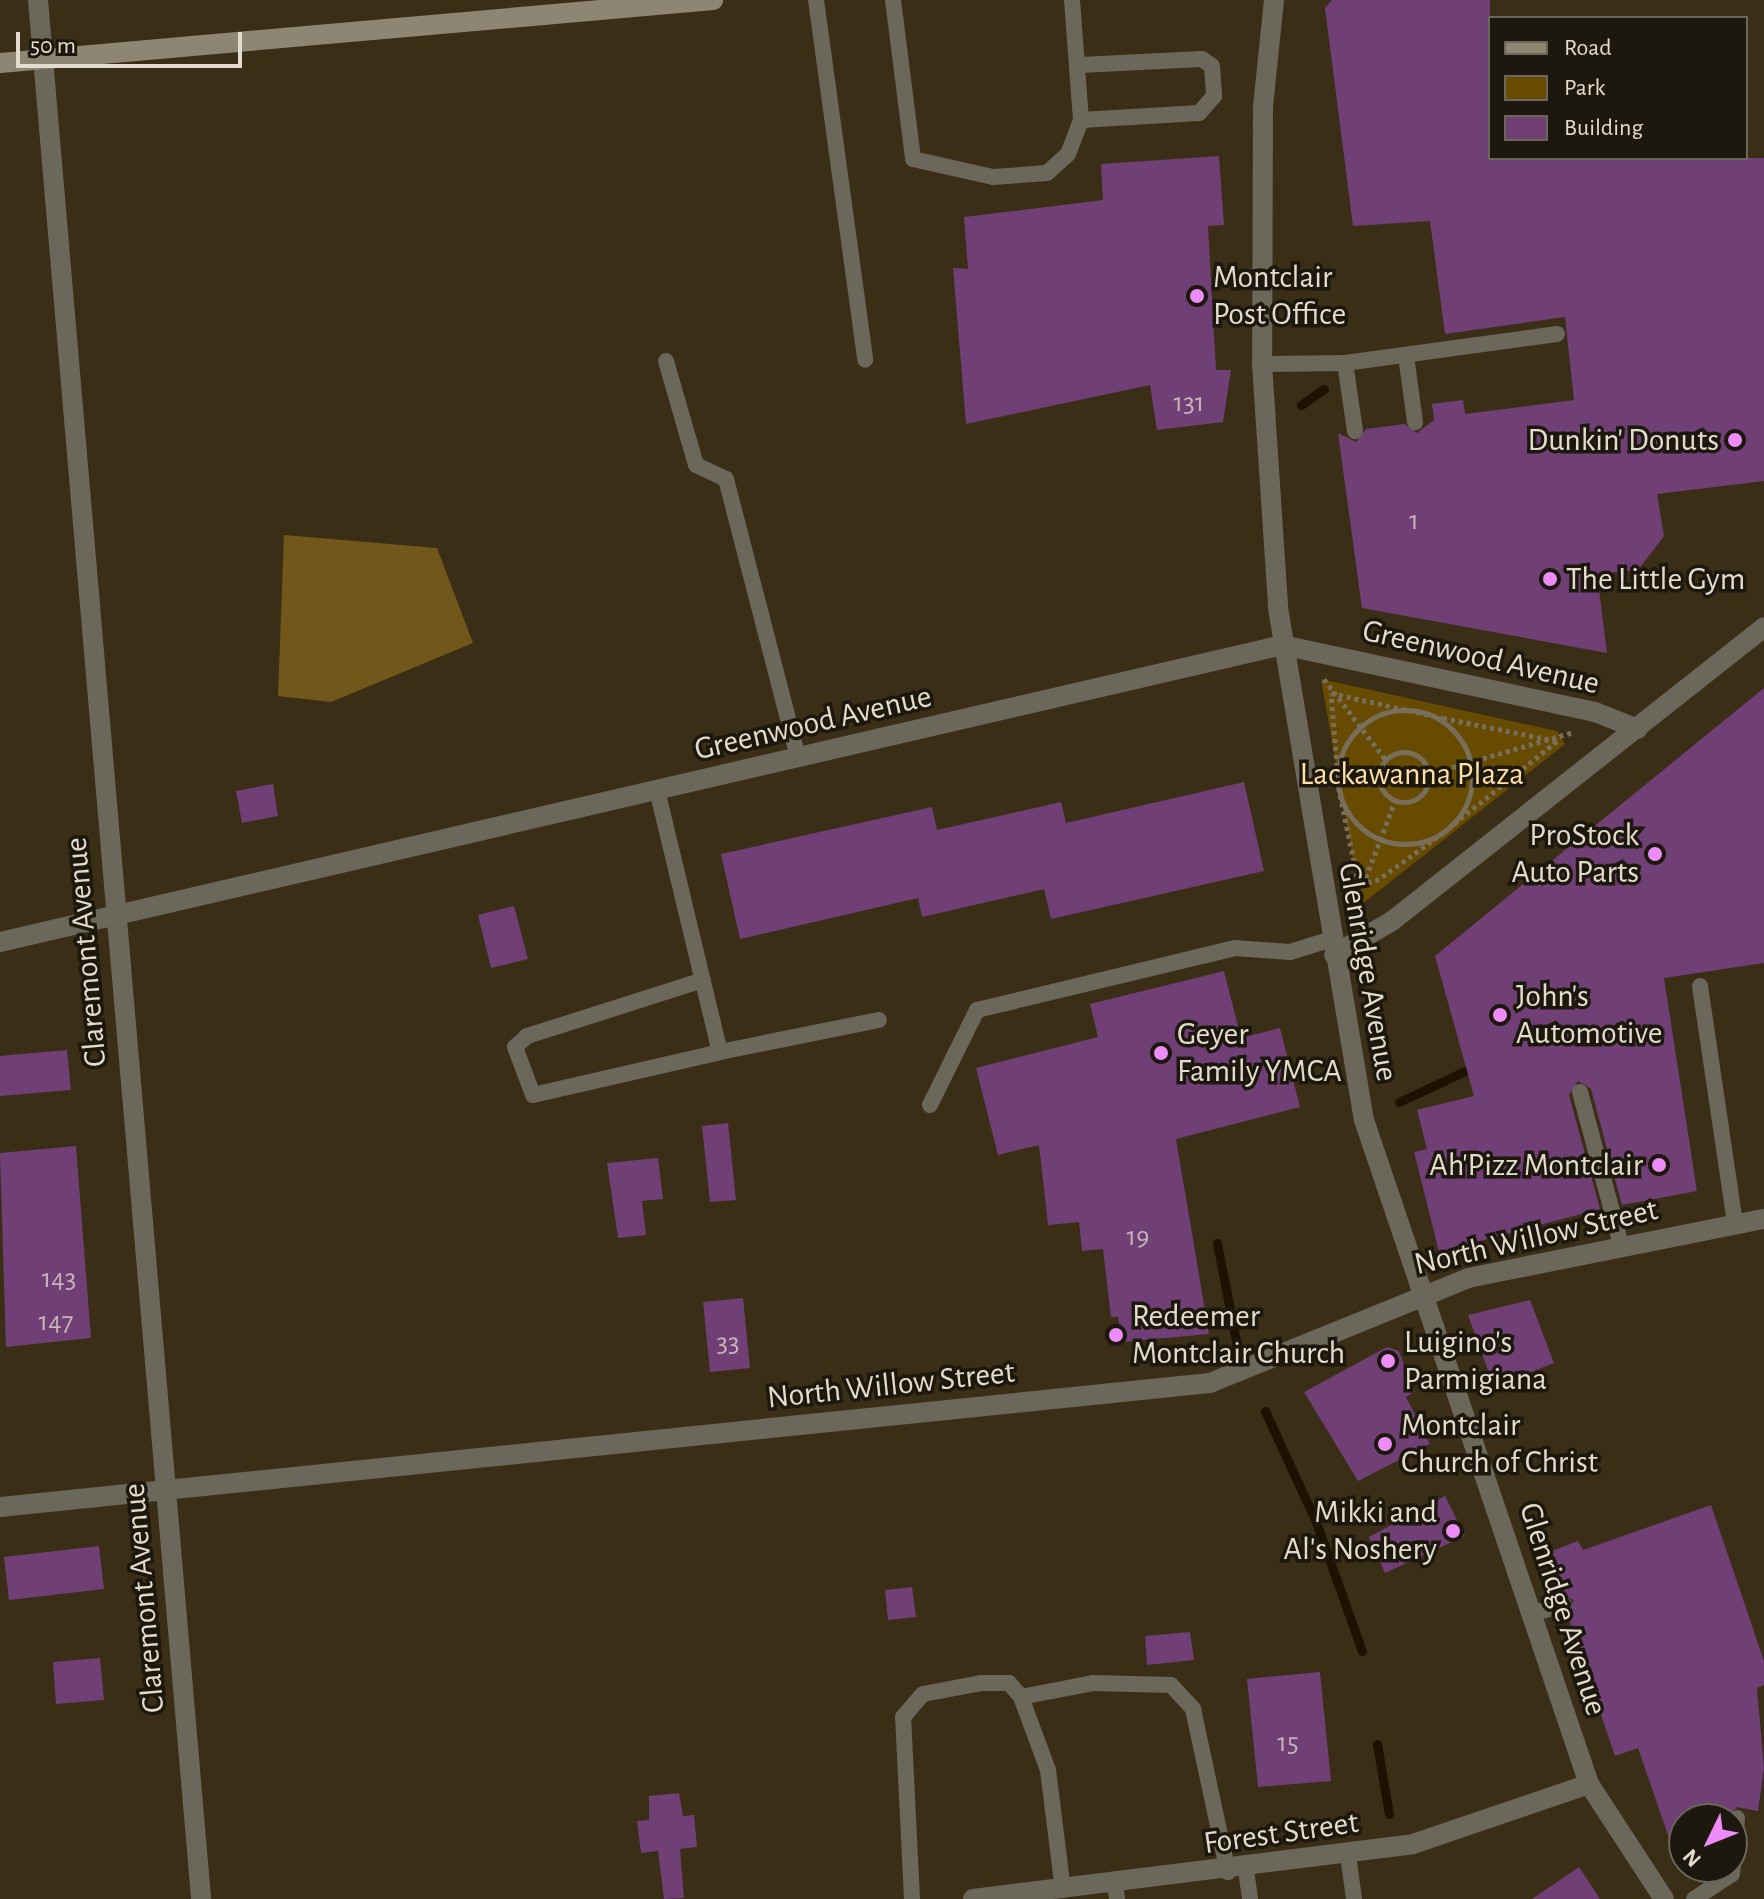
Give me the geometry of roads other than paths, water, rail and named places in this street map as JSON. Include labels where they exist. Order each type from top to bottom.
[{"type":"main road","points":[[0,63],[524,8],[713,0]]},
{"type":"street","name":"Claremont Avenue","points":[[38,0],[112,916],[201,1899]]},
{"type":"street","name":"Glenridge Avenue","points":[[1274,0],[1263,107],[1262,364],[1282,645],[1364,1120],[1421,1292],[1535,1613],[1589,1784],[1664,1899]]},
{"type":"street","points":[[1333,947],[1392,921],[1764,627]]},
{"type":"street","name":"Greenwood Avenue","points":[[0,942],[1282,645],[1315,649],[1595,712],[1638,729]]},
{"type":"street","name":"North Willow Street","points":[[0,1507],[1210,1383],[1283,1358],[1421,1292],[1621,1245],[1764,1219]]},
{"type":"street","name":"Forest Street","points":[[973,1899],[1063,1890],[1116,1891],[1348,1855],[1483,1826],[1589,1784]]},
{"type":"lane","points":[[816,0],[865,360]]},
{"type":"lane","points":[[893,0],[913,159],[993,177],[1047,173],[1068,154],[1081,120],[1080,65],[1072,0]]},
{"type":"lane","points":[[1080,65],[1202,59],[1212,66],[1214,96],[1199,113],[1081,120]]},
{"type":"lane","points":[[1262,364],[1345,363],[1557,334]]},
{"type":"lane","points":[[1406,356],[1415,422]]},
{"type":"lane","points":[[666,361],[696,465],[726,479],[798,757]]},
{"type":"lane","points":[[1345,363],[1355,431]]},
{"type":"lane","points":[[657,790],[720,1052]]},
{"type":"lane","points":[[930,1105],[977,1010],[1235,948],[1290,952],[1333,947]]},
{"type":"lane","points":[[703,980],[527,1036],[515,1047],[521,1073],[533,1095],[720,1052],[879,1020]]},
{"type":"lane","points":[[1700,986],[1735,1224]]},
{"type":"lane","points":[[1580,1092],[1621,1245]]},
{"type":"lane","points":[[1535,1613],[1564,1604]]},
{"type":"lane","points":[[912,1899],[903,1717],[923,1694],[981,1683],[1009,1683],[1021,1697],[1048,1770],[1063,1890]]},
{"type":"lane","points":[[1021,1697],[1093,1683],[1171,1685],[1193,1709],[1237,1871],[1250,1899]]},
{"type":"lane","points":[[1348,1855],[1354,1899]]},
{"type":"lane","points":[[1694,1899],[1707,1883]]},
{"type":"waterway","points":[[1301,405],[1324,389]]},
{"type":"waterway","points":[[1399,1102],[1467,1070]]},
{"type":"waterway","points":[[1217,1243],[1237,1346]]},
{"type":"waterway","points":[[1265,1411],[1316,1522],[1362,1651]]},
{"type":"waterway","points":[[1377,1744],[1389,1814]]},
{"type":"place","name":"Montclair Post Office","points":[[1197,296]]},
{"type":"place","name":"Dunkin' Donuts","points":[[1735,440]]},
{"type":"place","name":"The Little Gym","points":[[1550,579]]},
{"type":"place","name":"ProStock Auto Parts","points":[[1655,854]]},
{"type":"place","name":"John's Automotive","points":[[1500,1015]]},
{"type":"place","name":"Geyer Family YMCA","points":[[1161,1053]]},
{"type":"place","name":"Ah'Pizz Montclair","points":[[1659,1165]]},
{"type":"place","name":"Redeemer Montclair Church","points":[[1116,1335]]},
{"type":"place","name":"Luigino's Parmigiana","points":[[1388,1361]]},
{"type":"place","name":"Montclair Church of Christ","points":[[1385,1444]]},
{"type":"place","name":"Mikki and Al's Noshery","points":[[1453,1531]]},
{"type":"park label","name":"Lackawanna Plaza","points":[[1412,774]]}]
